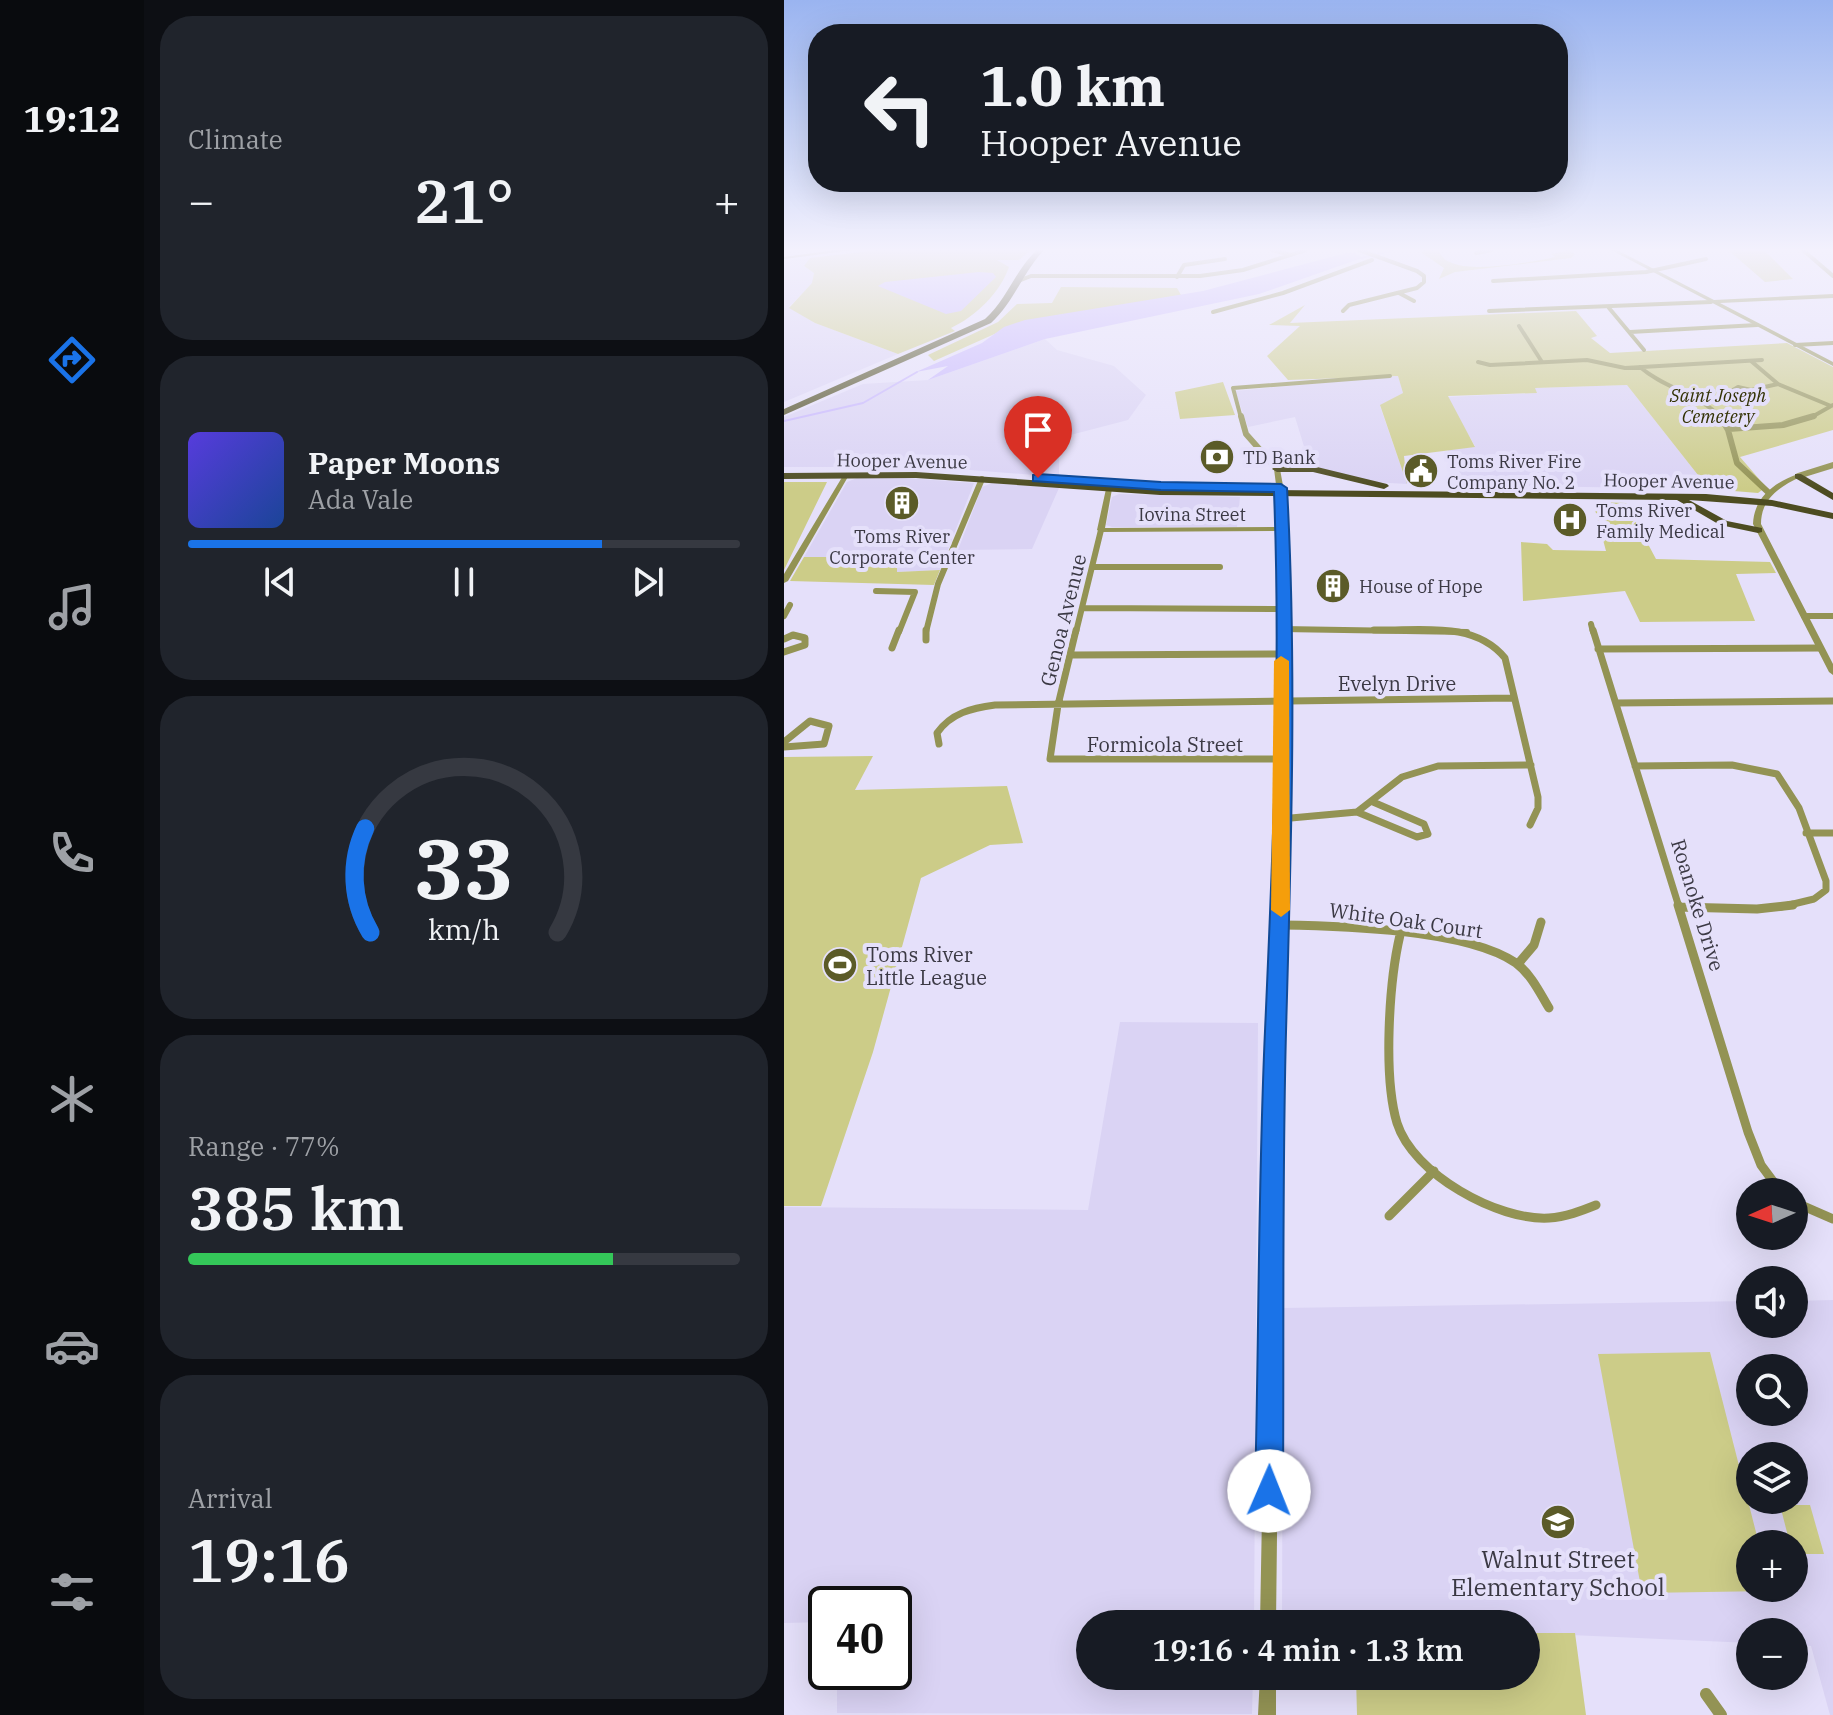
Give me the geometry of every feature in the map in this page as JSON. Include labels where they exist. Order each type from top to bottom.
[{"type":"main road","points":[[784,408],[828,387],[850,382],[964,330]]},
{"type":"main road","points":[[784,408],[970,330]]},
{"type":"main road","name":"Hooper Avenue","points":[[787,469],[894,469],[1281,491],[1423,487],[1699,491],[1765,497],[1833,513]]},
{"type":"main road","points":[[1277,469],[1313,469],[1366,483],[1400,487]]},
{"type":"main road","name":"Hooper Avenue","points":[[784,476],[982,479],[1109,489],[1765,497]]},
{"type":"main road","points":[[1378,476],[1400,487]]},
{"type":"main road","points":[[1798,476],[1833,497]]},
{"type":"main road","points":[[1423,487],[1506,494]]},
{"type":"main road","points":[[1670,496],[1701,508],[1724,523],[1758,530]]},
{"type":"street","points":[[1522,330],[1542,362]]},
{"type":"street","points":[[1630,332],[1666,330]]},
{"type":"street","points":[[1767,330],[1833,364]]},
{"type":"street","points":[[1630,332],[1644,350]]},
{"type":"street","points":[[1795,345],[1833,343]]},
{"type":"street","points":[[1478,362],[1587,360],[1640,367],[1762,360]]},
{"type":"street","points":[[1751,361],[1778,384],[1832,406]]},
{"type":"street","points":[[1640,367],[1655,379],[1713,408],[1729,429],[1733,455],[1765,497]]},
{"type":"street","points":[[1268,1610],[1275,1033],[1281,925],[1283,529],[1277,469],[1270,457],[1246,434],[1233,388],[1390,376]]},
{"type":"street","points":[[1730,395],[1727,391],[1734,387],[1751,390],[1778,384]]},
{"type":"street","points":[[1702,401],[1730,395],[1749,398],[1753,396],[1751,390]]},
{"type":"street","points":[[1729,429],[1776,426],[1816,416],[1832,406]]},
{"type":"street","points":[[1833,465],[1798,476],[1765,497],[1756,517],[1758,530],[1833,672]]},
{"type":"street","points":[[784,581],[846,475]]},
{"type":"street","points":[[926,640],[925,631],[933,602],[982,479]]},
{"type":"street","name":"Genoa Avenue","points":[[1050,759],[1058,705],[1073,655],[1109,489]]},
{"type":"street","name":"Iovina Street","points":[[1101,530],[1283,529]]},
{"type":"street","points":[[1093,567],[1220,567]]},
{"type":"street","points":[[876,591],[915,592],[892,648]]},
{"type":"street","points":[[911,602],[933,602]]},
{"type":"street","points":[[784,616],[790,605]]},
{"type":"street","points":[[1084,608],[1283,609]]},
{"type":"street","points":[[1804,616],[1833,616]]},
{"type":"street","name":"Roanoke Drive","points":[[1591,624],[1748,1132],[1761,1165],[1771,1178]]},
{"type":"street","points":[[1282,629],[1454,630],[1475,633],[1502,651],[1531,765],[1538,808],[1530,825]]},
{"type":"street","points":[[784,639],[793,635],[805,638],[805,645],[798,650],[784,652]]},
{"type":"street","points":[[1598,649],[1820,648]]},
{"type":"street","points":[[1073,655],[1281,654]]},
{"type":"street","name":"Evelyn Drive","points":[[939,744],[937,733],[942,725],[973,708],[1513,698]]},
{"type":"street","points":[[1616,703],[1833,701]]},
{"type":"street","points":[[814,720],[829,726],[824,744],[784,744],[804,722],[814,720]]},
{"type":"street","name":"Formicola Street","points":[[1050,759],[1280,759]]},
{"type":"street","points":[[1280,819],[1357,812],[1402,777],[1438,766],[1531,765]]},
{"type":"street","points":[[1635,766],[1756,766],[1770,769],[1788,788],[1826,881],[1826,890],[1820,897],[1782,907],[1679,907]]},
{"type":"street","points":[[1357,812],[1417,837],[1428,834],[1429,829],[1424,824],[1373,802]]},
{"type":"street","points":[[1806,833],[1833,833]]},
{"type":"street","points":[[1541,922],[1534,945],[1518,964],[1549,1008]]},
{"type":"street","name":"White Oak Court","points":[[1281,925],[1357,927],[1493,951],[1518,964]]},
{"type":"street","points":[[1400,935],[1387,1005],[1394,1112],[1399,1131],[1448,1184],[1488,1209],[1514,1216],[1556,1216],[1596,1205]]},
{"type":"street","points":[[1389,1216],[1434,1171]]},
{"type":"street","points":[[1808,1208],[1833,1219]]},
{"type":"street","points":[[1267,1715],[1268,1690]]},
{"type":"street","points":[[1706,1694],[1721,1715]]},
{"type":"shaded area","points":[[784,330],[834,330],[898,354],[784,402]]},
{"type":"shaded area","points":[[1000,330],[1088,330],[1045,339],[928,380],[948,366],[916,372],[982,343]]},
{"type":"shaded area","points":[[1045,339],[1057,350],[1114,366],[1146,395],[1128,420],[1059,438],[1059,477],[932,467],[784,467],[784,417],[863,384],[928,380]]},
{"type":"shaded area","points":[[1398,376],[1403,393],[1380,406],[1407,484],[1355,481],[1310,466],[1295,417],[1248,427],[1235,391]]},
{"type":"shaded area","points":[[1627,385],[1709,489],[1466,485],[1448,450],[1475,446],[1446,397],[1536,393],[1534,388]]},
{"type":"shaded area","points":[[891,477],[974,483],[940,570],[896,572],[896,557],[804,557],[847,482],[857,478]]},
{"type":"shaded area","points":[[992,483],[1059,488],[1032,549],[958,550],[982,487]]},
{"type":"shaded area","points":[[1119,494],[1240,497],[1237,527],[1112,527],[1106,525],[1112,497]]},
{"type":"shaded area","points":[[1120,1022],[1258,1023],[1254,1610],[1076,1610],[1076,1690],[1253,1690],[1252,1714],[837,1713],[837,1690],[912,1690],[912,1586],[808,1586],[808,1622],[784,1623],[784,1207],[1088,1210]]},
{"type":"shaded area","name":"Walnut Street Elementary School","points":[[1833,1300],[1833,1715],[1830,1715],[1811,1646],[1808,1646],[1808,1618],[1736,1618],[1736,1642],[1540,1634],[1540,1610],[1282,1610],[1283,1308],[1736,1301],[1736,1338],[1808,1338],[1808,1301]]},
{"type":"green space","points":[[834,330],[955,331],[898,354]]},
{"type":"green space","points":[[981,330],[1003,330],[934,361],[928,355]]},
{"type":"green space","name":"Saint Joseph Cemetery","points":[[1296,330],[1592,330],[1597,336],[1591,338],[1610,353],[1787,343],[1833,367],[1833,430],[1740,457],[1766,487],[1758,493],[1709,489],[1627,385],[1535,388],[1537,393],[1448,396],[1475,447],[1404,456],[1407,484],[1380,405],[1403,393],[1398,376],[1288,380],[1267,356]]},
{"type":"green space","points":[[1223,382],[1235,415],[1180,419],[1175,392]]},
{"type":"green space","points":[[784,482],[827,482],[784,570]]},
{"type":"green space","points":[[1593,502],[1626,503],[1656,559],[1770,562],[1776,573],[1736,574],[1755,621],[1640,622],[1625,591],[1523,601],[1521,542],[1547,544],[1553,550],[1606,551]]},
{"type":"green space","points":[[804,557],[897,557],[897,572],[940,570],[934,585],[790,581]]},
{"type":"green space","name":"Toms River Little League","points":[[873,756],[855,790],[1007,786],[1023,843],[990,845],[921,878],[873,1052],[821,1206],[784,1206],[784,757]]},
{"type":"green space","points":[[1710,1352],[1736,1454],[1736,1514],[1751,1514],[1755,1530],[1736,1530],[1736,1592],[1642,1593],[1598,1354]]},
{"type":"green space","points":[[1810,1505],[1824,1554],[1808,1554],[1808,1530],[1786,1530],[1782,1514],[1808,1514]]},
{"type":"green space","points":[[1540,1633],[1575,1633],[1586,1715],[1357,1715],[1356,1690],[1540,1690]]},
{"type":"waterway","points":[[784,421],[863,403],[917,372]]},
{"type":"slow traffic","points":[[1281,661],[1281,910]]},
{"type":"place","name":"TD Bank","points":[[1217,457]]},
{"type":"place","name":"Toms River Fire Company No. 2","points":[[1421,471]]},
{"type":"place","name":"Toms River Corporate Center","points":[[902,503]]},
{"type":"place","name":"Toms River Family Medical","points":[[1570,520]]},
{"type":"place","name":"House of Hope","points":[[1333,586]]},
{"type":"place","name":"Toms River Little League","points":[[840,965]]},
{"type":"place","name":"Walnut Street Elementary School","points":[[1558,1522]]},
{"type":"route","points":[[1038,478],[1161,486],[1281,488],[1284,565],[1280,730],[1281,931],[1275,1033],[1269,1491]]}]
